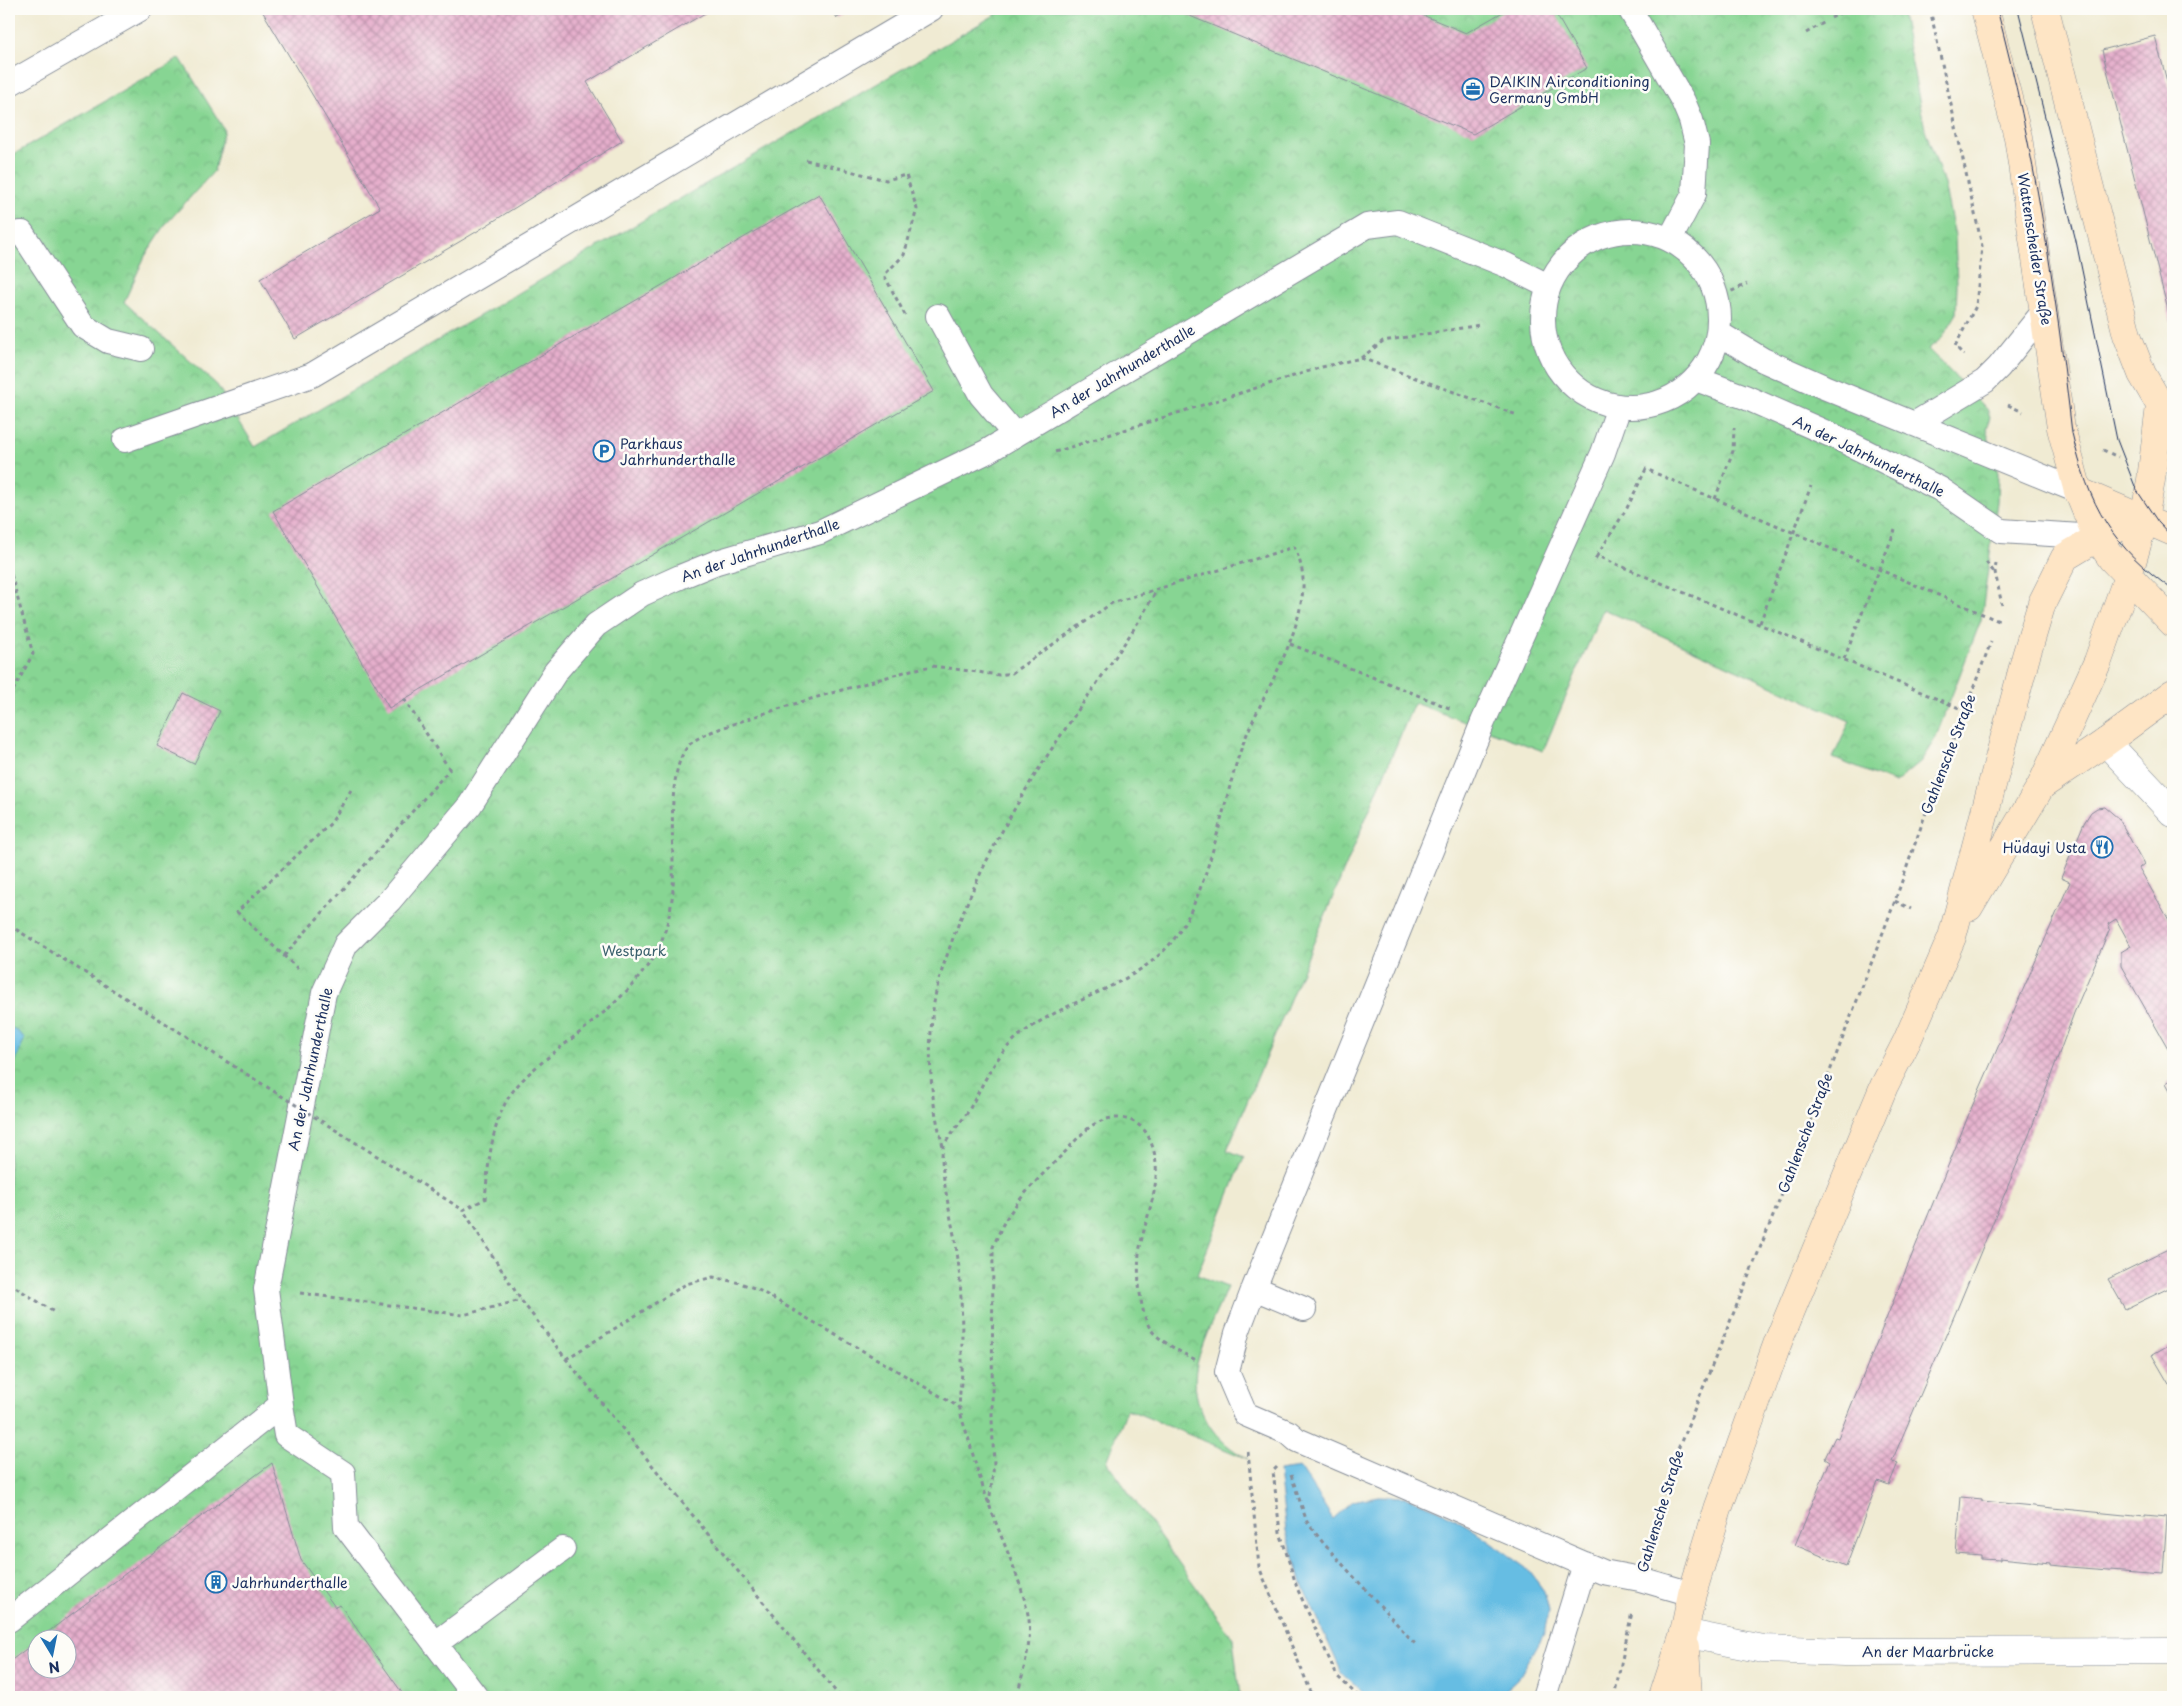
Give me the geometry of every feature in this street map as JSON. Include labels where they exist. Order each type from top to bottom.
[{"type":"street","name":"Wattenscheider Straße","points":[[1985,9],[2018,137],[2061,428],[2078,491],[2097,537],[2128,576],[2173,623]]},
{"type":"street","points":[[1663,1697],[1684,1633],[1692,1594],[1718,1509],[1778,1342],[1884,1086],[1907,1041],[1952,937],[2041,786],[2098,661],[2128,576],[2144,520],[2151,480],[2169,413],[2142,374],[2127,334],[2045,9]]},
{"type":"street","points":[[2078,491],[2173,532]]},
{"type":"street","points":[[1952,937],[2042,602],[2065,557],[2110,530],[2144,520]]},
{"type":"street","points":[[2041,786],[2173,693]]},
{"type":"street","points":[[2106,742],[2173,813]]},
{"type":"street","points":[[1684,1633],[1688,1697]]},
{"type":"street","name":"An der Maarbrücke","points":[[1684,1633],[1763,1649],[1844,1652],[2173,1651]]},
{"type":"lane","points":[[9,84],[140,9]]},
{"type":"lane","points":[[125,440],[312,375],[930,9]]},
{"type":"lane","points":[[1630,9],[1683,101],[1691,120],[1697,144],[1694,194],[1670,239]]},
{"type":"lane","name":"An der Jahrhunderthalle","points":[[435,1644],[346,1527],[343,1473],[286,1435],[266,1289],[324,993],[346,944],[390,900],[470,805],[556,671],[596,625],[642,594],[717,562],[820,532],[986,452],[1367,226],[1398,222],[1506,265],[1548,286]]},
{"type":"lane","points":[[1621,230],[1656,233],[1670,239],[1695,257],[1717,298],[1718,332],[1711,357],[1696,379],[1671,398],[1634,407],[1619,407],[1592,399],[1570,383],[1550,355],[1542,327],[1542,307],[1548,286],[1562,263],[1584,243],[1621,230]]},
{"type":"lane","points":[[9,234],[22,233],[83,326],[108,342],[141,349]]},
{"type":"lane","points":[[1914,424],[1985,381],[1999,367],[2044,310]]},
{"type":"lane","points":[[938,316],[981,395],[1015,435]]},
{"type":"lane","points":[[1718,332],[1763,360],[2078,491]]},
{"type":"lane","name":"An der Jahrhunderthalle","points":[[1696,379],[1745,397],[1840,439],[1940,489],[2001,531],[2097,537]]},
{"type":"lane","points":[[1619,407],[1604,453],[1483,722],[1254,1288],[1237,1333],[1227,1372],[1245,1414],[1289,1433],[1297,1440],[1603,1572],[1640,1579],[1692,1594]]},
{"type":"lane","points":[[1254,1288],[1304,1309]]},
{"type":"lane","points":[[9,1620],[281,1405]]},
{"type":"lane","points":[[476,1697],[435,1644],[563,1549]]},
{"type":"lane","points":[[1544,1697],[1585,1564]]},
{"type":"path","points":[[1831,18],[1848,9]]},
{"type":"path","points":[[1930,9],[1982,246],[1976,306],[1955,346]]},
{"type":"path","points":[[1806,33],[1825,22]]},
{"type":"path","points":[[1717,298],[1747,284]]},
{"type":"path","points":[[1361,358],[1383,341],[1480,325]]},
{"type":"path","points":[[1715,499],[1733,451],[1734,420]]},
{"type":"path","points":[[1592,565],[1627,508],[1646,469],[1998,621]]},
{"type":"path","points":[[1760,623],[1811,486]]},
{"type":"path","points":[[1844,659],[1895,530]]},
{"type":"path","points":[[463,1210],[485,1199],[490,1148],[502,1109],[514,1089],[530,1072],[606,1012],[638,978],[661,942],[673,891],[673,790],[678,766],[690,744],[717,730],[755,716],[911,670],[933,666],[999,675],[1012,673],[1112,603],[1294,546],[1301,561],[1304,576],[1302,598],[1290,644],[1262,698],[1239,754],[1203,878],[1189,917],[1172,942],[1155,960],[1135,974],[1071,1004],[1019,1036],[1002,1052],[959,1126],[943,1147]]},
{"type":"path","points":[[1597,556],[1966,711]]},
{"type":"path","points":[[9,568],[33,654],[9,698]]},
{"type":"path","points":[[1995,572],[2002,603],[1995,630]]},
{"type":"path","points":[[1016,1697],[1028,1652],[1029,1622],[1021,1587],[989,1505],[960,1407],[962,1366],[960,1283],[943,1164],[943,1147],[936,1124],[932,1088],[930,1058],[934,1003],[945,960],[961,916],[983,868],[1066,727],[1142,618],[1157,589]]},
{"type":"path","name":"Gahlensche Straße","points":[[1614,1697],[1640,1579],[1674,1459],[1798,1155],[1992,639]]},
{"type":"path","points":[[1290,644],[1433,702]]},
{"type":"path","points":[[404,699],[450,769],[470,805]]},
{"type":"path","points":[[284,956],[450,769]]},
{"type":"path","points":[[324,993],[237,912],[331,823],[351,790]]},
{"type":"path","points":[[1895,901],[1911,909]]},
{"type":"path","points":[[9,925],[463,1210],[521,1300],[566,1359],[840,1697]]},
{"type":"path","points":[[989,1505],[994,1465],[992,1390],[993,1247],[1002,1226],[1026,1192],[1091,1126],[1116,1117],[1130,1118],[1150,1138],[1156,1161],[1156,1183],[1140,1247],[1138,1277],[1144,1310],[1152,1331],[1184,1354],[1227,1372]]},
{"type":"path","points":[[566,1359],[686,1284],[713,1277],[757,1289],[848,1340],[960,1407]]},
{"type":"path","points":[[9,1283],[54,1312]]},
{"type":"path","points":[[266,1289],[463,1315],[521,1300]]},
{"type":"path","points":[[1245,1414],[1259,1567],[1313,1697]]},
{"type":"path","points":[[1297,1440],[1289,1469],[1307,1522],[1324,1544],[1417,1646]]},
{"type":"path","points":[[1297,1440],[1274,1471],[1280,1532],[1297,1588],[1337,1676],[1359,1697]]},
{"type":"green space","name":"Westpark","points":[[1005,9],[1901,9],[1925,129],[1944,184],[1955,236],[1956,315],[1942,338],[1928,349],[1987,409],[1990,417],[1986,428],[1998,473],[1997,502],[1981,620],[1935,739],[1921,761],[1895,783],[1833,758],[1850,721],[1603,609],[1543,751],[1414,703],[1227,1150],[1244,1157],[1197,1275],[1227,1287],[1206,1335],[1197,1364],[1196,1394],[1206,1420],[1214,1432],[1235,1451],[1248,1459],[1127,1409],[1107,1462],[1233,1639],[1240,1697],[9,1697],[9,157],[180,58],[224,129],[214,171],[166,224],[145,256],[124,302],[217,385],[255,447]]},
{"type":"water","points":[[13,1028],[25,1038],[9,1077],[9,1031]]},
{"type":"water","points":[[1300,1468],[1333,1519],[1353,1501],[1378,1496],[1406,1497],[1438,1509],[1471,1528],[1527,1568],[1544,1591],[1549,1611],[1544,1634],[1518,1679],[1498,1697],[1369,1697],[1342,1673],[1303,1587],[1286,1531],[1279,1471]]},
{"type":"building","points":[[261,9],[712,9],[587,82],[622,141],[476,232],[295,339],[260,279],[380,208]]},
{"type":"building","points":[[832,9],[852,9],[837,18]]},
{"type":"building","points":[[1173,9],[1408,9],[1466,33],[1508,9],[1553,9],[1587,68],[1473,134]]},
{"type":"building","points":[[2155,36],[2173,104],[2173,330],[2102,50]]},
{"type":"building","name":"Parkhaus Jahrhunderthalle","points":[[819,194],[934,391],[389,708],[273,511]]},
{"type":"building","points":[[183,693],[220,711],[194,764],[157,746]]},
{"type":"building","points":[[2105,807],[2119,819],[2144,864],[2139,868],[2173,927],[2173,1057],[2121,966],[2121,952],[2131,946],[2116,919],[2108,924],[2110,928],[2074,1013],[2029,1135],[1892,1461],[1898,1463],[1889,1485],[1878,1481],[1846,1566],[1795,1545],[1830,1461],[1825,1458],[1835,1437],[1838,1438],[1971,1109],[2070,882],[2061,878],[2084,823],[2091,812],[2097,808]]},
{"type":"building","points":[[2173,1079],[2173,1096],[2166,1083]]},
{"type":"building","points":[[2173,1247],[2173,1286],[2125,1309],[2108,1279]]},
{"type":"building","points":[[2173,1343],[2173,1391],[2152,1355]]},
{"type":"building","name":"Jahrhunderthalle","points":[[272,1463],[301,1560],[335,1607],[340,1605],[405,1697],[9,1697],[9,1662],[28,1648],[28,1678],[78,1678],[78,1628],[53,1628]]},
{"type":"building","points":[[1961,1497],[1982,1499],[1982,1501],[2145,1517],[2145,1515],[2167,1517],[2163,1574],[2069,1567],[2050,1565],[2050,1563],[2000,1558],[2000,1560],[1981,1559],[1981,1556],[1956,1554]]},
{"type":"tram line","points":[[1997,9],[2033,167],[2059,326],[2072,433],[2079,459],[2086,482],[2106,523],[2134,558],[2173,590]]},
{"type":"tram line","points":[[2018,9],[2076,241],[2117,440],[2136,489],[2158,522],[2173,538]]},
{"type":"place","name":"DAIKIN Airconditioning Germany GmbH","points":[[1473,89]]},
{"type":"place","name":"Parkhaus Jahrhunderthalle","points":[[604,451]]},
{"type":"place","name":"Hüdayi Usta","points":[[2102,847]]},
{"type":"place","name":"Jahrhunderthalle","points":[[216,1582]]}]
